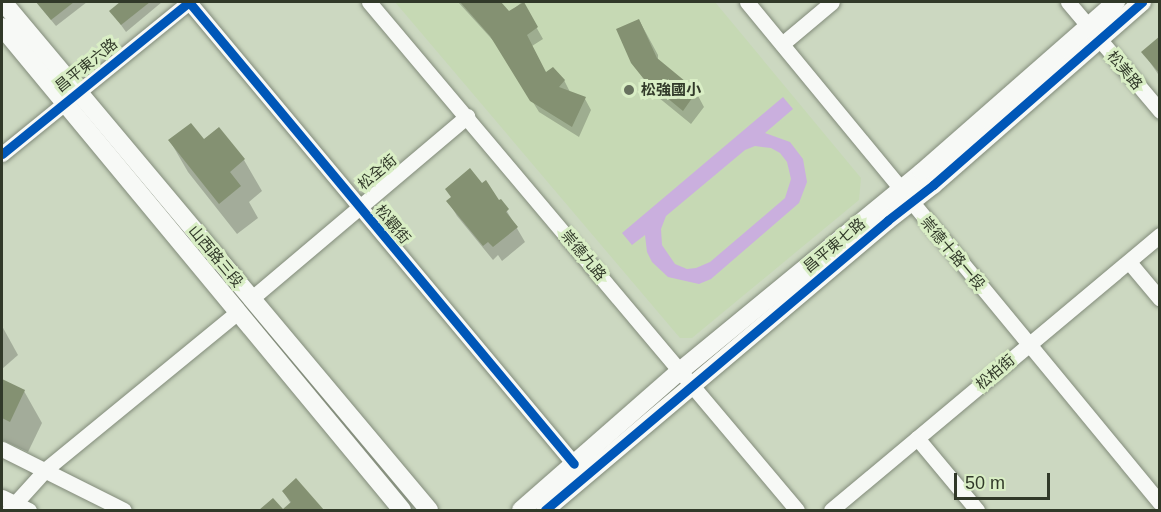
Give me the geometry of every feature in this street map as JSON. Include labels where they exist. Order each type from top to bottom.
[{"type":"street","name":"山西路三段","points":[[3,2],[71,96],[85,130],[402,510]]},
{"type":"street","name":"昌平東六路","points":[[2,154],[189,2]]},
{"type":"street","name":"松觀街","points":[[189,2],[574,464]]},
{"type":"street","name":"崇德九路","points":[[369,2],[797,510]]},
{"type":"street","name":"崇德十路一段","points":[[747,2],[1160,503]]},
{"type":"street","points":[[782,44],[832,2]]},
{"type":"street","name":"松美路","points":[[1068,2],[1160,111]]},
{"type":"street","name":"昌平東七路","points":[[1094,32],[1116,2]]},
{"type":"street","name":"昌平東七路","points":[[521,510],[574,464],[686,378],[904,195],[922,172],[1094,32],[1142,2]]},
{"type":"street","name":"山西路三段","points":[[2,27],[71,96],[252,298],[429,510]]},
{"type":"street","name":"松全街","points":[[252,298],[466,116]]},
{"type":"street","name":"松柏街","points":[[831,510],[1160,235]]},
{"type":"street","points":[[1129,262],[1160,299]]},
{"type":"street","points":[[14,505],[46,469],[238,312]]},
{"type":"street","name":"昌平東七路","points":[[545,510],[686,378]]},
{"type":"street","points":[[917,438],[977,510]]},
{"type":"street","points":[[2,449],[124,510]]},
{"type":"shaded area","name":"松強國小","points":[[395,2],[715,2],[861,178],[859,200],[692,338],[680,338]]},
{"type":"shaded area","points":[[783,97],[793,109],[765,133],[790,142],[803,159],[807,182],[799,203],[711,279],[699,284],[668,277],[652,262],[647,252],[645,235],[632,245],[622,233]],"holes":[[[755,146],[771,148],[780,153],[787,162],[791,179],[785,198],[710,262],[687,269],[675,264],[662,245],[661,229],[666,216],[745,150]]]},
{"type":"building","points":[[36,2],[74,2],[51,20]]},
{"type":"building","points":[[120,2],[150,2],[121,25],[109,11]]},
{"type":"building","points":[[460,2],[501,2],[509,11],[524,2],[538,27],[527,35],[546,72],[553,67],[565,80],[559,87],[586,97],[572,127],[530,101],[490,36]]},
{"type":"building","points":[[639,19],[657,58],[697,91],[683,111],[643,78],[631,63],[616,29]]},
{"type":"building","points":[[1160,36],[1160,74],[1141,52]]},
{"type":"building","points":[[191,123],[204,139],[219,127],[245,159],[230,172],[241,186],[219,204],[168,140]]},
{"type":"building","points":[[470,168],[482,183],[486,180],[499,200],[501,199],[509,209],[506,212],[518,227],[493,247],[488,242],[483,246],[446,201],[451,197],[445,189]]},
{"type":"building","points":[[2,379],[25,390],[10,422],[2,418]]},
{"type":"building","points":[[296,478],[324,510],[259,510],[273,498],[283,509],[291,502],[282,491]]},
{"type":"cycle path","points":[[2,154],[189,2],[574,464]]},
{"type":"cycle path","points":[[545,510],[888,220],[933,185],[1142,2]]},
{"type":"place","name":"松強國小","points":[[629,90]]}]
